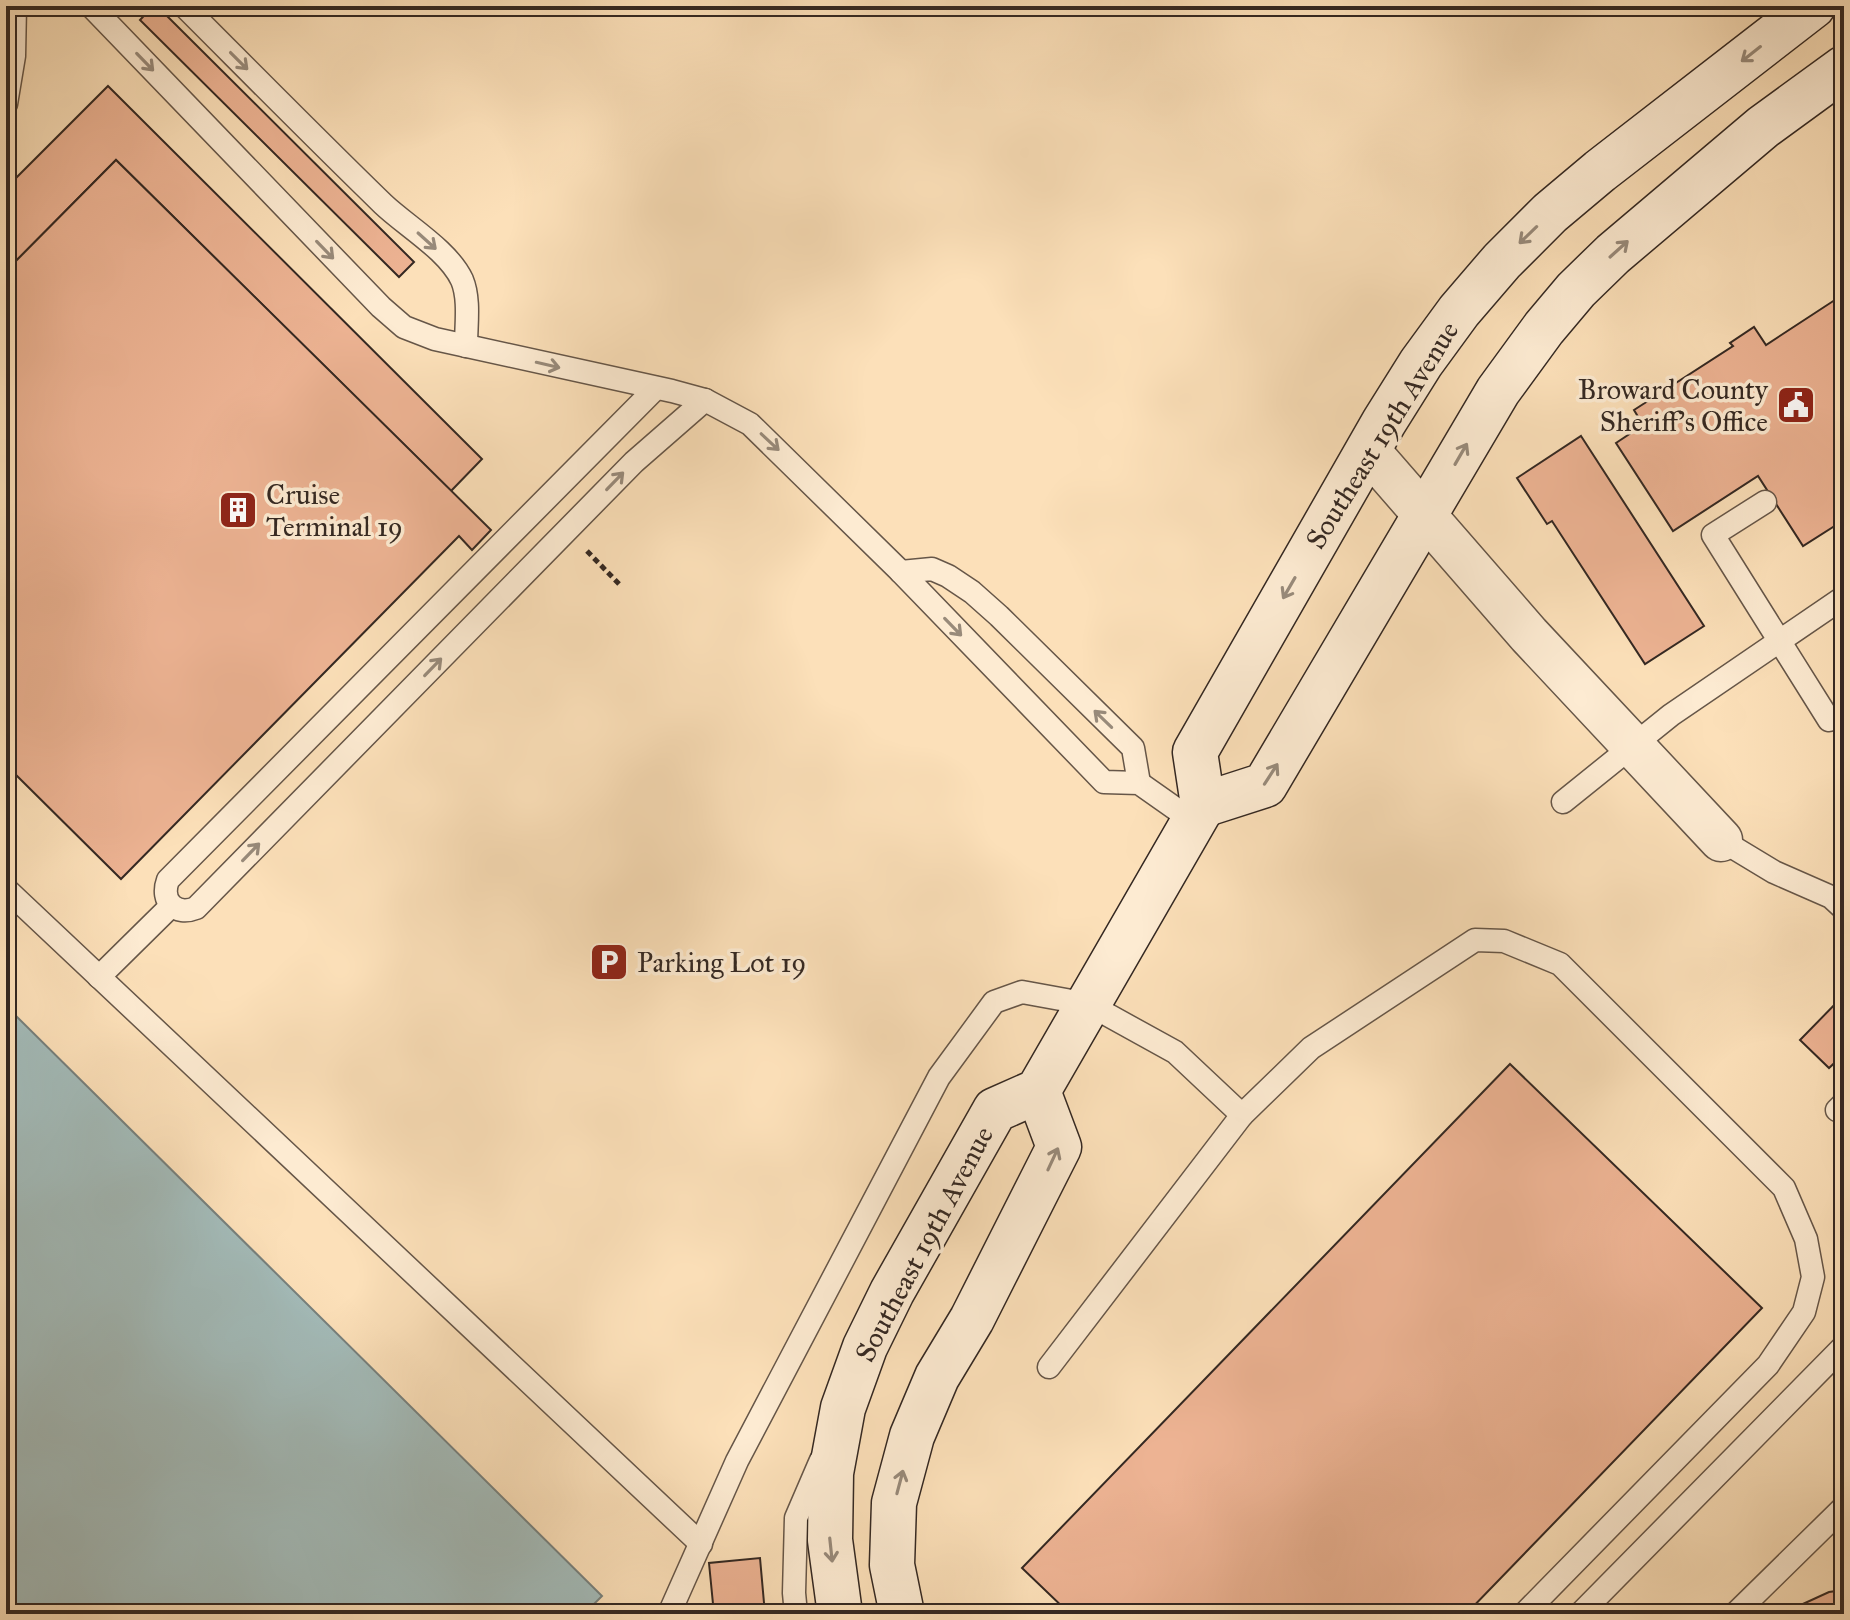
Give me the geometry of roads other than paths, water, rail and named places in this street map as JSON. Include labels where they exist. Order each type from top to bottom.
[{"type":"street","name":"Southeast 19th Avenue","points":[[1198,813],[1195,752],[1368,450],[1421,363],[1459,311],[1511,251],[1550,213],[1813,6]]},
{"type":"street","points":[[902,1614],[892,1565],[894,1503],[901,1476],[912,1436],[937,1377],[972,1319],[1059,1147],[1038,1091],[1198,813],[1265,785],[1498,391],[1576,290],[1613,254],[1763,127],[1844,68]]},
{"type":"street","points":[[1763,127],[1844,91]]},
{"type":"street","points":[[1368,450],[1529,635],[1721,840]]},
{"type":"street","name":"Southeast 19th Avenue","points":[[840,1614],[830,1540],[831,1473],[843,1408],[865,1347],[892,1292],[995,1110],[1038,1091]]},
{"type":"lane","points":[[6,104],[14,56],[15,6]]},
{"type":"lane","points":[[91,6],[381,307],[404,327],[435,339],[705,400],[750,424],[901,572],[1104,782],[1139,783],[1198,813]]},
{"type":"lane","points":[[184,6],[386,207],[456,270],[466,297],[466,346]]},
{"type":"lane","points":[[656,388],[168,880],[166,898],[171,906],[179,911],[196,908],[634,462],[705,400]]},
{"type":"lane","points":[[1765,502],[1713,535],[1829,720]]},
{"type":"lane","points":[[901,572],[932,569],[960,584],[990,608],[1133,748],[1139,783]]},
{"type":"lane","points":[[1563,802],[1671,715],[1844,597]]},
{"type":"lane","points":[[1721,840],[1774,872],[1831,897],[1844,909]]},
{"type":"lane","points":[[6,889],[701,1544]]},
{"type":"lane","points":[[99,977],[171,906]]},
{"type":"lane","points":[[1049,1367],[1242,1115],[1311,1048],[1475,940],[1504,941],[1560,964],[1784,1188],[1806,1239],[1813,1277],[1804,1312],[1768,1365],[1524,1614]]},
{"type":"lane","points":[[669,1614],[737,1461],[939,1077],[994,1002],[1022,992],[1088,1004],[1175,1052],[1242,1115]]},
{"type":"lane","points":[[1580,1614],[1844,1346]]},
{"type":"lane","points":[[796,1614],[796,1518],[843,1408]]},
{"type":"lane","points":[[1735,1614],[1844,1507]]},
{"type":"water","points":[[6,1006],[602,1596],[584,1614],[6,1614]]},
{"type":"place","name":"Broward County Sheriff's Office","points":[[1796,405]]},
{"type":"place","name":"Cruise Terminal 19","points":[[238,510]]},
{"type":"place","name":"Parking Lot 19","points":[[609,962]]}]
